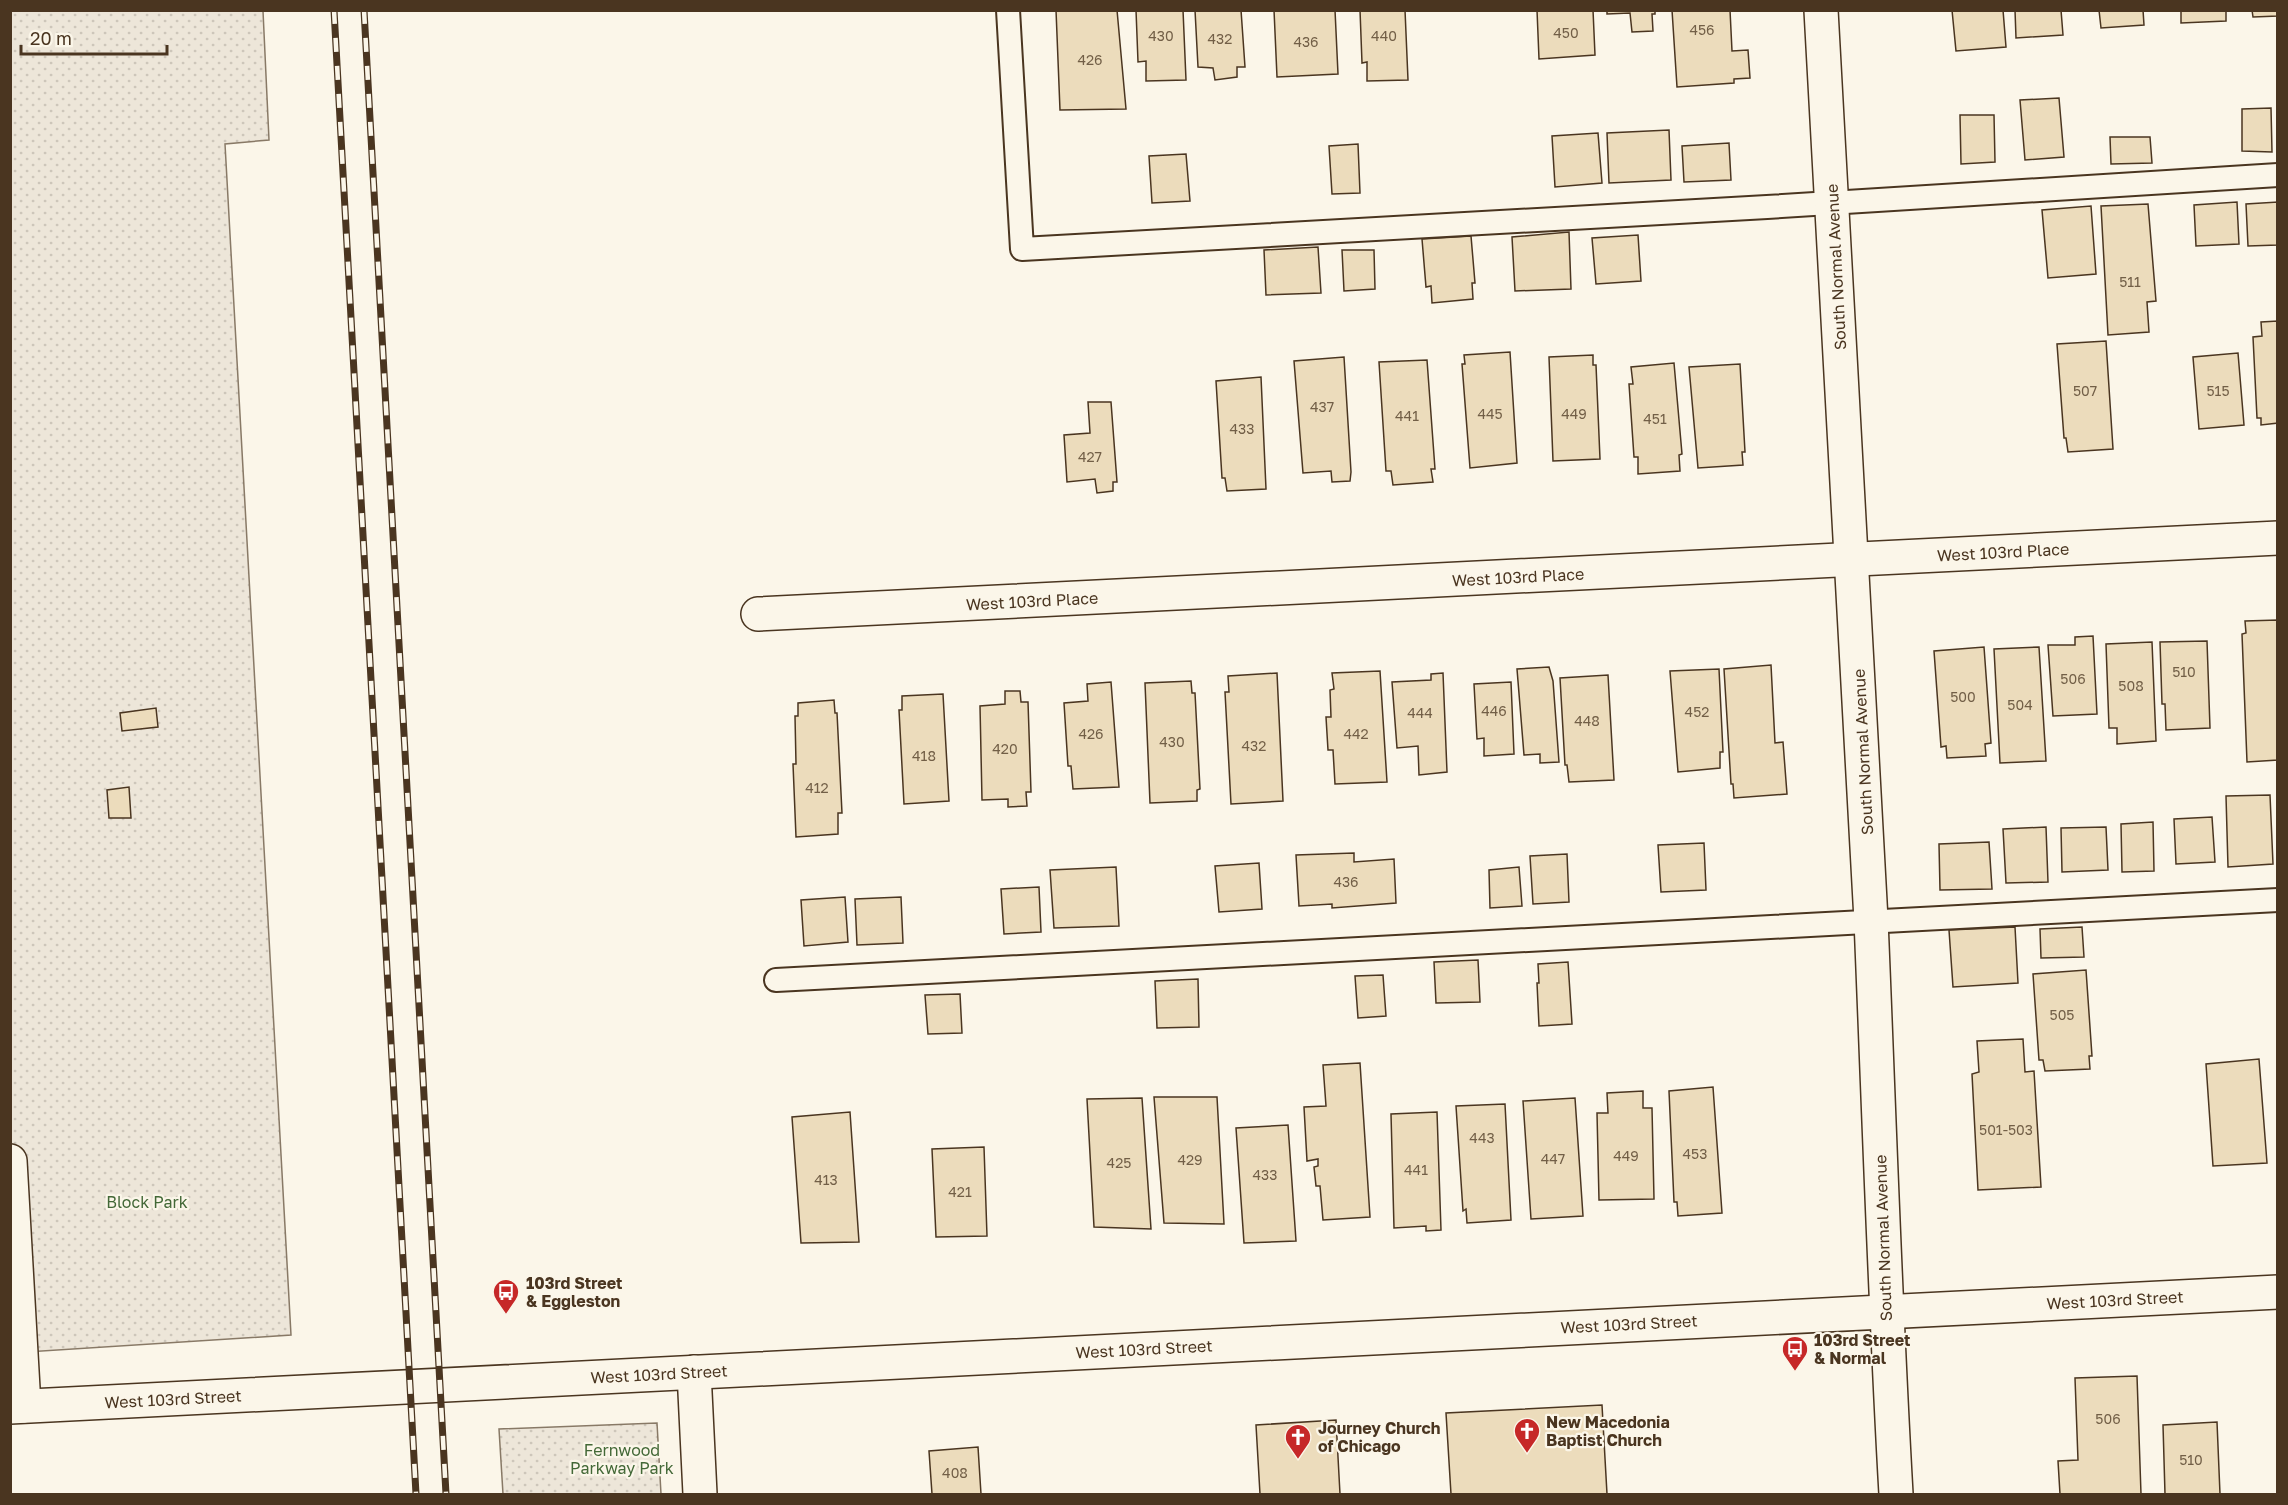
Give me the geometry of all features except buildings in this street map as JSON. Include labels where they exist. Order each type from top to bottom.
[{"type":"street","name":"South Normal Avenue","points":[[1821,10],[1853,560],[1871,922],[1885,1312],[1896,1494]]},
{"type":"street","name":"West 103rd Place","points":[[758,614],[2277,538]]},
{"type":"street","points":[[10,1161],[17,1407]]},
{"type":"street","name":"West 103rd Street","points":[[17,1407],[2277,1292]]},
{"type":"street","points":[[694,1372],[700,1494]]},
{"type":"lane","points":[[1008,10],[1022,249],[2277,175]]},
{"type":"lane","points":[[776,980],[2277,900]]},
{"type":"green space","name":"Block Park","points":[[11,11],[263,11],[269,140],[225,144],[291,1335],[11,1353]]},
{"type":"green space","name":"Fernwood Parkway Park","points":[[657,1423],[661,1494],[503,1494],[499,1429]]},
{"type":"railway","points":[[334,10],[416,1494]]},
{"type":"railway","points":[[364,10],[446,1494]]},
{"type":"place","name":"103rd Street & Eggleston","points":[[506,1315]]},
{"type":"place","name":"103rd Street & Normal","points":[[1795,1372]]},
{"type":"place","name":"New Macedonia Baptist Church","points":[[1527,1454]]},
{"type":"place","name":"Journey Church of Chicago","points":[[1298,1460]]}]
